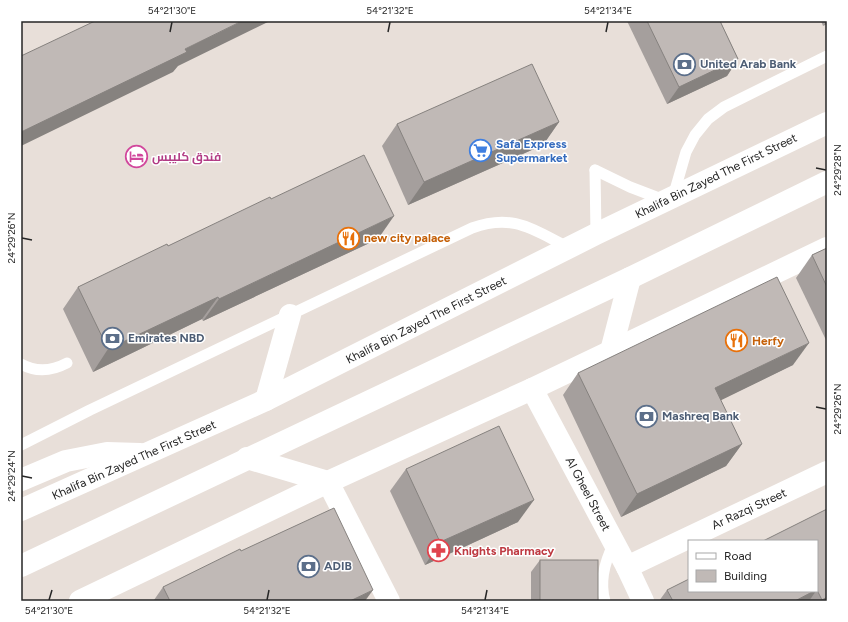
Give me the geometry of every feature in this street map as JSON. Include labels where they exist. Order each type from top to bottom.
[{"type":"main road","name":"Khalifa Bin Zayed The First Street","points":[[21,510],[266,400],[596,234],[827,122]]},
{"type":"main road","points":[[21,566],[630,278],[827,182]]},
{"type":"main road","points":[[80,601],[328,482],[532,389],[827,248]]},
{"type":"main road","points":[[611,351],[630,278]]},
{"type":"main road","points":[[266,400],[290,315]]},
{"type":"main road","name":"Al Gheel Street","points":[[532,389],[614,542],[643,601]]},
{"type":"main road","points":[[21,480],[66,461],[107,453],[145,454]]},
{"type":"main road","points":[[247,458],[328,482],[389,601]]},
{"type":"main road","name":"Ar Razqi Street","points":[[627,567],[827,472]]},
{"type":"lane","points":[[596,234],[595,170],[630,187],[669,199],[686,152],[695,135],[708,119],[724,107],[827,56]]},
{"type":"lane","points":[[21,445],[90,410],[472,228],[486,223],[500,221],[514,222],[570,248]]},
{"type":"lane","points":[[21,364],[27,368],[48,371],[67,363]]},
{"type":"lane","points":[[605,601],[602,583],[604,568],[614,542]]},
{"type":"building","points":[[95,21],[242,21],[185,49],[187,52],[21,132],[21,56]]},
{"type":"building","points":[[647,21],[720,21],[738,59],[679,87]]},
{"type":"building","points":[[532,64],[559,122],[424,182],[397,124]]},
{"type":"building","points":[[364,155],[394,216],[219,299],[218,297],[108,349],[78,287],[167,244],[168,246],[270,197],[271,199]]},
{"type":"building","points":[[827,248],[827,287],[812,255]]},
{"type":"building","points":[[777,277],[809,343],[715,388],[742,444],[637,494],[578,373]]},
{"type":"building","points":[[499,426],[534,500],[440,542],[406,469]]},
{"type":"building","points":[[334,508],[373,590],[350,601],[170,601],[163,587],[240,549],[241,551]]},
{"type":"building","points":[[827,509],[827,597],[822,600],[818,592],[818,540],[765,540]]},
{"type":"building","points":[[540,560],[598,560],[598,601],[540,601]]},
{"type":"building","points":[[688,580],[688,592],[812,592],[795,601],[673,601],[667,590]]},
{"type":"place","name":"United Arab Bank","points":[[685,64]]},
{"type":"place","name":"Safa Express Supermarket","points":[[480,151]]},
{"type":"place","name":"فندق كليبس","points":[[137,157]]},
{"type":"place","name":"new city palace","points":[[348,238]]},
{"type":"place","name":"Emirates NBD","points":[[113,338]]},
{"type":"place","name":"Herfy","points":[[737,341]]},
{"type":"place","name":"Mashreq Bank","points":[[647,416]]},
{"type":"place","name":"Knights Pharmacy","points":[[439,551]]},
{"type":"place","name":"ADIB","points":[[309,566]]}]
